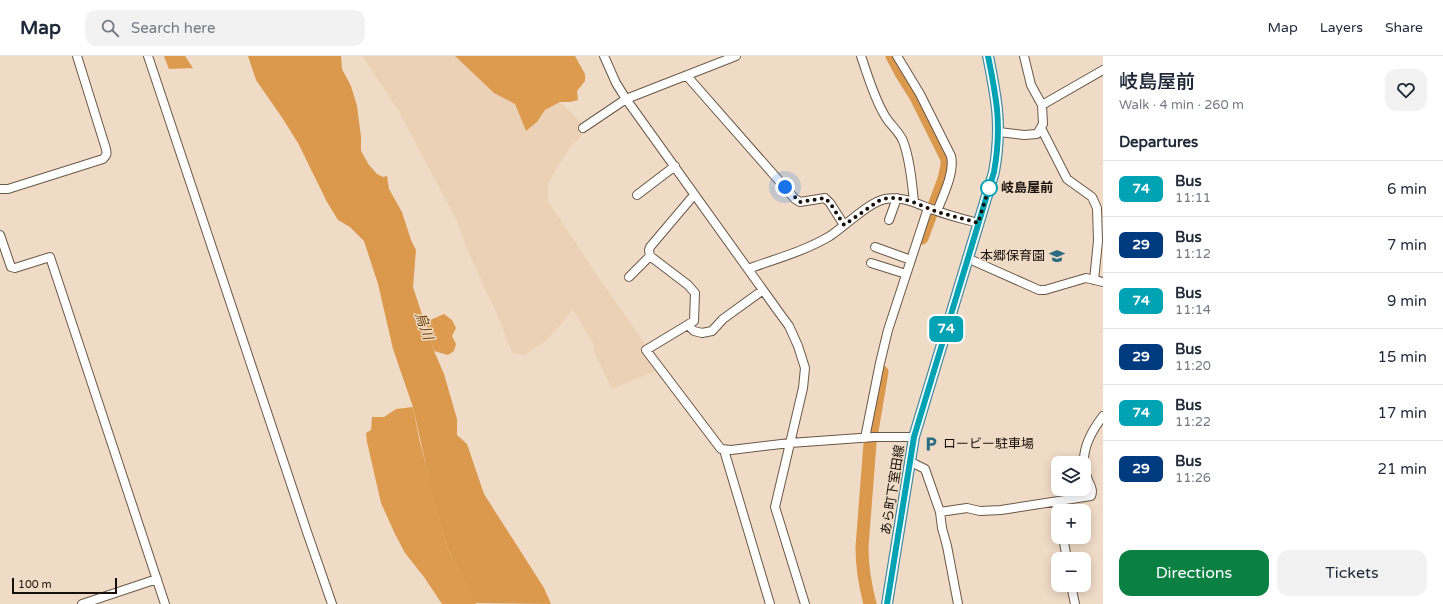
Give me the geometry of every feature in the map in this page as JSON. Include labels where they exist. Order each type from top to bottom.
[{"type":"main road","name":"あら町下室田線","points":[[887,604],[914,437],[994,172],[999,132],[997,102],[988,56]]},
{"type":"street","points":[[0,189],[8,189],[103,159],[106,156],[106,149],[76,56]]},
{"type":"street","points":[[148,56],[332,604]]},
{"type":"street","points":[[604,56],[616,83],[626,99],[763,290],[788,326],[798,346],[805,368],[803,388],[775,507],[805,604]]},
{"type":"street","points":[[583,128],[626,99],[736,56]]},
{"type":"street","points":[[861,56],[875,95],[886,118],[903,141],[912,180],[914,202]]},
{"type":"street","points":[[869,438],[880,362],[888,330],[911,260],[952,168],[953,160],[920,94],[897,56]]},
{"type":"street","points":[[999,132],[1030,136],[1037,134],[1043,124],[1042,105],[1031,85],[1024,56]]},
{"type":"street","points":[[1042,105],[1103,70]]},
{"type":"street","points":[[687,76],[796,199],[800,202],[825,198],[830,203],[844,225]]},
{"type":"street","points":[[1041,128],[1068,179],[1092,197],[1098,208],[1098,241],[1094,280]]},
{"type":"street","points":[[637,195],[675,166]]},
{"type":"street","points":[[629,277],[650,256],[650,248],[694,195]]},
{"type":"street","points":[[748,269],[816,243],[830,236],[885,198],[897,198],[914,202],[932,210],[978,223]]},
{"type":"street","points":[[889,220],[897,198]]},
{"type":"street","points":[[0,235],[11,267],[15,268],[50,257],[165,604]]},
{"type":"street","points":[[875,247],[911,260]]},
{"type":"street","points":[[650,256],[688,285],[695,293],[694,321],[646,350],[718,445],[724,450],[770,604]]},
{"type":"street","points":[[967,258],[1039,290],[1045,290],[1086,278],[1103,282]]},
{"type":"street","points":[[871,264],[906,274]]},
{"type":"street","points":[[688,325],[694,331],[702,333],[712,330],[723,319],[763,290]]},
{"type":"street","points":[[1084,456],[1085,449],[1094,429],[1103,416]]},
{"type":"street","points":[[724,450],[790,443],[914,437]]},
{"type":"street","points":[[910,464],[915,464],[925,469],[940,512],[958,604]]},
{"type":"street","points":[[940,512],[967,508],[980,511],[1001,510],[1091,496]]},
{"type":"street","points":[[82,604],[157,579]]},
{"type":"street","points":[[1072,592],[1075,604]]},
{"type":"shaded area","points":[[164,56],[185,56],[193,68],[169,69]]},
{"type":"shaded area","points":[[362,56],[455,56],[494,93],[515,104],[526,131],[537,122],[545,110],[560,102],[582,123],[587,130],[572,145],[548,184],[548,201],[598,277],[646,345],[641,349],[657,370],[612,389],[593,350],[594,345],[573,310],[546,341],[524,355],[512,353],[499,319],[467,249],[456,219],[398,110]]},
{"type":"shaded area","points":[[455,56],[575,56],[585,74],[585,81],[577,91],[578,100],[560,102],[545,110],[537,122],[526,131],[515,104],[494,93]]},
{"type":"shaded area","points":[[444,314],[452,320],[456,328],[452,336],[456,344],[454,351],[448,355],[434,351],[426,326],[428,321]]},
{"type":"shaded area","points":[[413,407],[419,438],[447,548],[476,604],[442,604],[424,577],[405,553],[381,503],[366,433],[371,430],[372,417],[384,417],[396,409]]},
{"type":"water","name":"烏川","points":[[248,56],[341,56],[342,69],[351,86],[357,106],[361,137],[361,151],[369,165],[377,174],[383,177],[387,176],[389,189],[402,212],[411,240],[416,250],[413,287],[434,351],[444,374],[457,419],[457,435],[467,444],[484,494],[544,588],[551,604],[475,603],[447,548],[431,488],[413,407],[393,349],[378,284],[364,241],[350,227],[338,220],[327,202],[298,143],[256,80]]},
{"type":"waterway","points":[[892,56],[916,97],[947,159],[944,179],[922,238]]},
{"type":"waterway","points":[[870,604],[864,576],[862,547],[870,443],[882,372]]},
{"type":"bus line","name":"74","points":[[887,604],[914,437],[994,172],[998,145],[999,115],[988,56]]},
{"type":"place","name":"岐島屋前","points":[[989,188]]},
{"type":"place","name":"本郷保育園","points":[[1057,256]]},
{"type":"place","name":"ロービー駐車場","points":[[931,444]]},
{"type":"route","points":[[785,187],[800,202],[825,198],[830,203],[844,225],[885,198],[897,198],[912,202],[978,223],[990,185],[989,188]]}]
